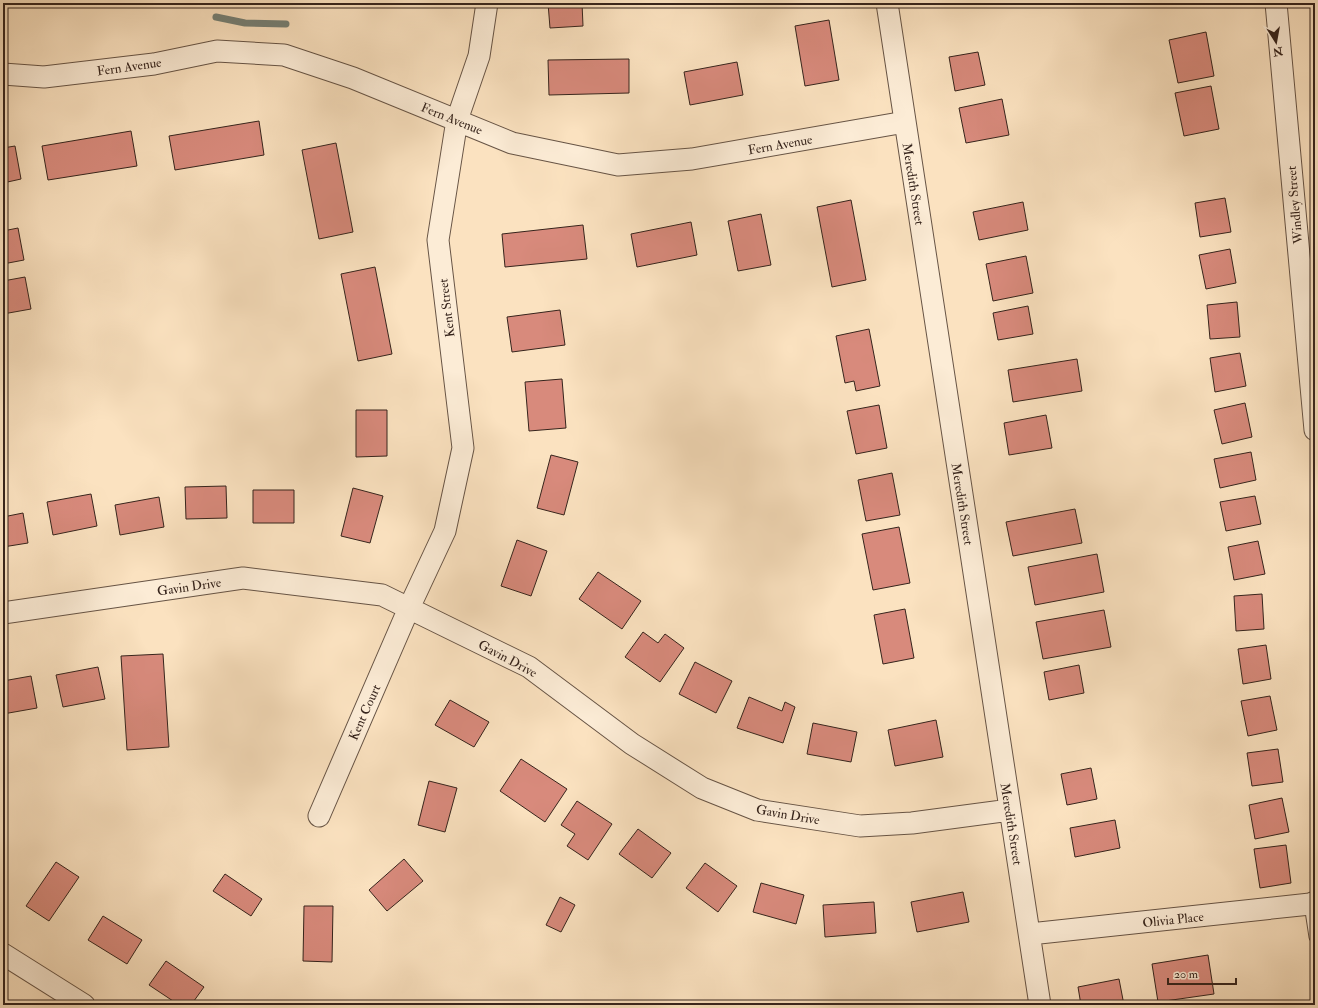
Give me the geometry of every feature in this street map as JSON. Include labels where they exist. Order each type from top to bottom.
[{"type":"street","name":"Kent Street","points":[[409,608],[445,531],[463,448],[438,240],[457,120],[478,56],[487,3]]},
{"type":"street","name":"Meredith Street","points":[[887,3],[1040,1005]]},
{"type":"street","name":"Windley Street","points":[[1276,3],[1313,383],[1315,430]]},
{"type":"street","name":"Fern Avenue","points":[[3,74],[44,77],[154,64],[217,51],[284,55],[353,78],[512,143],[618,165],[692,159],[905,122]]},
{"type":"street","name":"Gavin Drive","points":[[3,613],[242,578],[382,595],[529,667],[632,744],[702,788],[757,810],[860,826],[912,823],[1010,810]]},
{"type":"street","name":"Kent Court","points":[[319,816],[409,608]]},
{"type":"street","name":"Olivia Place","points":[[1030,934],[1312,903]]},
{"type":"street","points":[[3,954],[84,1005]]},
{"type":"lane","points":[[1312,903],[1315,937]]},
{"type":"building","points":[[548,3],[582,3],[583,26],[550,28]]},
{"type":"building","points":[[829,20],[839,80],[805,86],[795,26]]},
{"type":"building","points":[[1206,32],[1214,76],[1178,83],[1169,40]]},
{"type":"building","points":[[978,52],[985,85],[955,91],[949,57]]},
{"type":"building","points":[[629,59],[629,93],[549,95],[548,60]]},
{"type":"building","points":[[737,62],[743,95],[690,105],[684,72]]},
{"type":"building","points":[[1211,86],[1219,129],[1184,136],[1175,93]]},
{"type":"building","points":[[1002,99],[1009,135],[966,143],[959,108]]},
{"type":"building","points":[[259,121],[264,155],[175,170],[169,136]]},
{"type":"building","points":[[131,131],[137,166],[48,180],[42,146]]},
{"type":"building","points":[[336,143],[353,232],[319,239],[302,150]]},
{"type":"building","points":[[15,146],[21,179],[3,183],[3,148]]},
{"type":"building","points":[[1225,198],[1231,232],[1200,237],[1195,203]]},
{"type":"building","points":[[851,200],[866,280],[832,287],[817,207]]},
{"type":"building","points":[[1023,202],[1028,230],[979,240],[973,212]]},
{"type":"building","points":[[761,214],[771,265],[738,271],[728,221]]},
{"type":"building","points":[[691,222],[697,255],[637,267],[631,234]]},
{"type":"building","points":[[583,225],[587,259],[505,267],[502,234]]},
{"type":"building","points":[[18,228],[24,260],[3,264],[3,231]]},
{"type":"building","points":[[1230,249],[1236,283],[1206,289],[1199,255]]},
{"type":"building","points":[[1026,256],[1033,293],[993,301],[986,264]]},
{"type":"building","points":[[375,267],[392,354],[358,361],[341,274]]},
{"type":"building","points":[[25,277],[31,309],[3,314],[3,281]]},
{"type":"building","points":[[1237,302],[1240,337],[1210,339],[1207,305]]},
{"type":"building","points":[[1028,306],[1033,334],[998,340],[993,313]]},
{"type":"building","points":[[560,310],[565,345],[512,352],[507,317]]},
{"type":"building","points":[[869,329],[880,386],[856,391],[854,381],[845,383],[836,336]]},
{"type":"building","points":[[1240,353],[1246,386],[1215,392],[1210,358]]},
{"type":"building","points":[[1077,359],[1082,391],[1013,402],[1008,370]]},
{"type":"building","points":[[562,379],[566,428],[529,431],[525,382]]},
{"type":"building","points":[[1245,403],[1252,437],[1222,444],[1214,410]]},
{"type":"building","points":[[879,405],[887,448],[856,454],[847,411]]},
{"type":"building","points":[[356,410],[387,410],[387,456],[356,457]]},
{"type":"building","points":[[1046,415],[1052,448],[1009,455],[1004,423]]},
{"type":"building","points":[[1251,452],[1256,480],[1220,488],[1214,459]]},
{"type":"building","points":[[551,455],[578,462],[564,515],[537,508]]},
{"type":"building","points":[[892,473],[900,515],[866,521],[858,480]]},
{"type":"building","points":[[226,486],[227,518],[186,519],[185,487]]},
{"type":"building","points":[[353,488],[383,496],[370,543],[341,536]]},
{"type":"building","points":[[253,490],[294,490],[294,523],[253,523]]},
{"type":"building","points":[[91,494],[97,526],[53,535],[47,502]]},
{"type":"building","points":[[1255,496],[1261,524],[1226,531],[1220,502]]},
{"type":"building","points":[[159,497],[164,527],[120,535],[115,505]]},
{"type":"building","points":[[1075,509],[1082,543],[1013,556],[1006,522]]},
{"type":"building","points":[[23,513],[28,543],[3,547],[3,517]]},
{"type":"building","points":[[899,527],[910,583],[873,590],[862,534]]},
{"type":"building","points":[[517,540],[547,551],[531,596],[501,586]]},
{"type":"building","points":[[1258,541],[1265,574],[1234,580],[1228,547]]},
{"type":"building","points":[[1097,554],[1104,592],[1035,605],[1028,567]]},
{"type":"building","points":[[598,572],[641,601],[622,629],[579,599]]},
{"type":"building","points":[[1262,594],[1264,629],[1236,631],[1234,596]]},
{"type":"building","points":[[905,609],[914,658],[883,664],[874,615]]},
{"type":"building","points":[[1104,610],[1111,647],[1043,659],[1036,622]]},
{"type":"building","points":[[643,632],[658,643],[665,634],[684,648],[660,682],[625,657]]},
{"type":"building","points":[[1266,645],[1271,679],[1243,684],[1238,649]]},
{"type":"building","points":[[163,654],[169,747],[127,750],[121,656]]},
{"type":"building","points":[[695,662],[732,681],[716,713],[679,694]]},
{"type":"building","points":[[1079,665],[1084,693],[1049,700],[1044,672]]},
{"type":"building","points":[[98,667],[105,699],[63,707],[56,675]]},
{"type":"building","points":[[31,676],[37,708],[3,714],[3,681]]},
{"type":"building","points":[[1270,696],[1277,730],[1248,736],[1241,701]]},
{"type":"building","points":[[749,697],[782,711],[785,702],[795,707],[783,743],[737,728]]},
{"type":"building","points":[[450,700],[489,722],[474,747],[435,725]]},
{"type":"building","points":[[936,720],[943,757],[895,766],[888,730]]},
{"type":"building","points":[[813,723],[857,732],[851,762],[807,754]]},
{"type":"building","points":[[1278,749],[1283,782],[1252,786],[1247,753]]},
{"type":"building","points":[[521,759],[567,789],[545,822],[500,791]]},
{"type":"building","points":[[1091,768],[1097,799],[1067,805],[1061,774]]},
{"type":"building","points":[[429,781],[457,788],[445,832],[418,825]]},
{"type":"building","points":[[1282,798],[1289,832],[1255,839],[1249,805]]},
{"type":"building","points":[[577,801],[612,824],[588,860],[567,846],[575,834],[561,825]]},
{"type":"building","points":[[1115,820],[1120,848],[1075,857],[1070,828]]},
{"type":"building","points":[[638,829],[671,853],[652,878],[619,854]]},
{"type":"building","points":[[1286,845],[1291,883],[1260,888],[1254,849]]},
{"type":"building","points":[[404,859],[423,881],[387,911],[369,890]]},
{"type":"building","points":[[56,862],[79,877],[49,921],[26,906]]},
{"type":"building","points":[[705,863],[737,886],[718,912],[686,888]]},
{"type":"building","points":[[225,874],[262,899],[251,916],[213,891]]},
{"type":"building","points":[[761,883],[804,895],[796,924],[753,912]]},
{"type":"building","points":[[963,892],[969,922],[917,932],[911,902]]},
{"type":"building","points":[[560,897],[575,905],[561,932],[546,925]]},
{"type":"building","points":[[874,902],[876,933],[825,937],[823,905]]},
{"type":"building","points":[[304,906],[333,906],[332,962],[303,961]]},
{"type":"building","points":[[103,916],[142,940],[127,964],[88,940]]},
{"type":"building","points":[[1208,955],[1214,994],[1158,1002],[1152,964]]},
{"type":"building","points":[[166,961],[204,987],[191,1005],[179,1005],[149,985]]},
{"type":"building","points":[[1119,979],[1124,1005],[1081,1005],[1078,987]]},
{"type":"waterway","points":[[216,17],[245,23],[286,24]]}]
